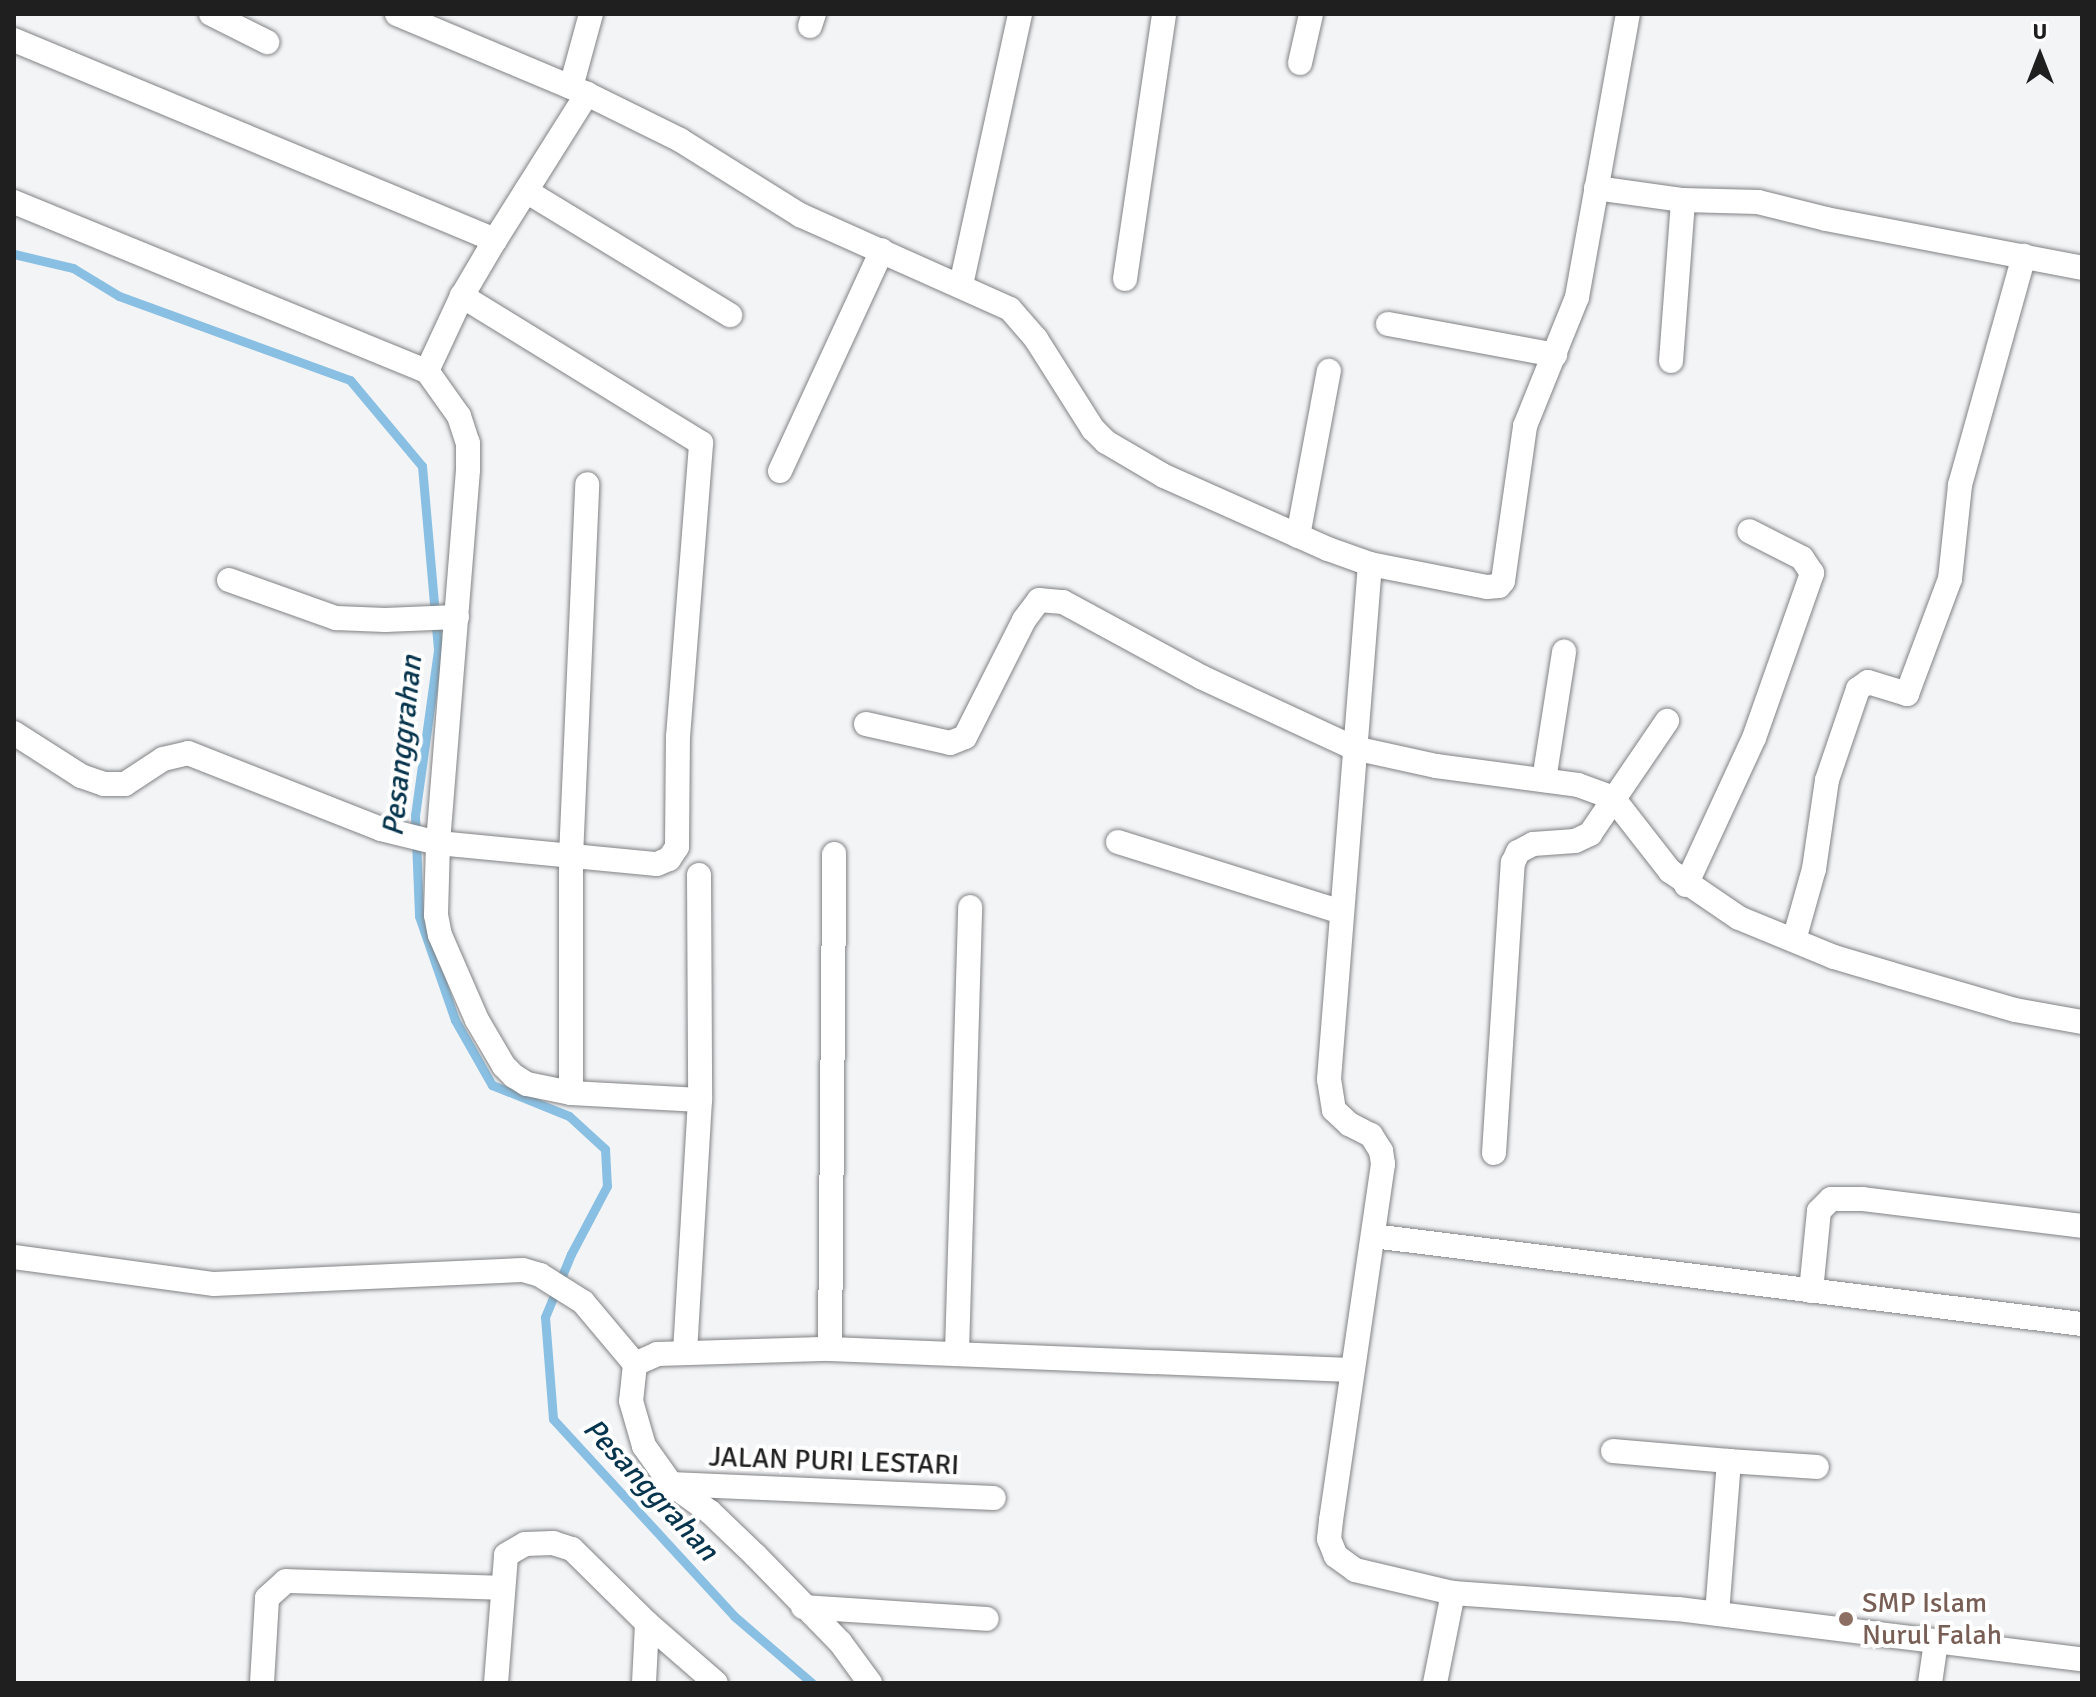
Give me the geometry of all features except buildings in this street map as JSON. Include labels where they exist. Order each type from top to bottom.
[{"type":"street","points":[[211,14],[267,42]]},
{"type":"street","points":[[397,14],[427,20],[579,91],[680,140],[800,215],[1010,309],[1024,324],[1082,415],[1106,442],[1164,476],[1298,536],[1370,564],[1487,587],[1499,586],[1505,575],[1525,426],[1577,297],[1628,14]]},
{"type":"street","points":[[427,371],[462,296],[526,191],[579,91],[591,14]]},
{"type":"street","points":[[961,285],[1020,14]]},
{"type":"street","points":[[1125,279],[1164,14]]},
{"type":"street","points":[[1300,63],[1311,14]]},
{"type":"street","points":[[14,40],[495,240]]},
{"type":"street","points":[[1596,188],[1683,200],[1758,202],[1840,222],[2082,268]]},
{"type":"street","points":[[526,191],[730,315]]},
{"type":"street","points":[[1671,361],[1683,200]]},
{"type":"street","points":[[14,202],[427,371],[459,416],[468,443],[450,617],[433,841],[436,915],[440,935],[477,1020],[504,1066],[514,1076],[527,1084],[571,1093],[700,1100]]},
{"type":"street","points":[[780,471],[882,250]]},
{"type":"street","points":[[1794,940],[1814,869],[1827,780],[1858,689],[1868,682],[1907,694],[1950,579],[1960,485],[2024,256]]},
{"type":"street","points":[[14,733],[81,776],[104,784],[125,784],[163,759],[188,753],[381,829],[433,841],[657,864],[669,859],[677,847],[678,737],[701,443],[462,296]]},
{"type":"street","points":[[1388,324],[1555,355]]},
{"type":"street","points":[[1298,536],[1329,371]]},
{"type":"street","points":[[571,1093],[571,857],[587,484]]},
{"type":"street","points":[[1686,885],[1754,738],[1812,573],[1809,564],[1802,558],[1749,531]]},
{"type":"street","points":[[1370,564],[1329,1093],[1334,1110],[1349,1124],[1371,1135],[1381,1151],[1383,1164],[1329,1539],[1336,1556],[1355,1570],[1453,1593],[1717,1614],[2082,1659]]},
{"type":"street","points":[[229,580],[336,618],[385,620],[450,617]]},
{"type":"street","points":[[866,724],[950,743],[965,737],[1024,620],[1039,600],[1063,602],[1201,677],[1354,748],[1436,766],[1591,788],[1613,798],[1655,855],[1686,885],[1739,918],[1834,957],[2015,1010],[2082,1022]]},
{"type":"street","points":[[1544,780],[1564,652]]},
{"type":"street","points":[[1494,1153],[1513,863],[1518,852],[1533,844],[1585,839],[1667,721]]},
{"type":"street","points":[[1118,842],[1341,912]]},
{"type":"street","points":[[830,1349],[834,854]]},
{"type":"street","points":[[685,1352],[700,1100],[699,875]]},
{"type":"street","points":[[957,1352],[970,907]]},
{"type":"street","points":[[1811,1291],[1819,1211],[1831,1199],[1863,1199],[2082,1226]]},
{"type":"street","points":[[1373,1236],[2082,1324]]},
{"type":"street","points":[[14,1257],[214,1284],[523,1270],[540,1275],[583,1302],[635,1364],[631,1401],[644,1446],[671,1484],[710,1512],[840,1642],[870,1683]]},
{"type":"street","points":[[635,1364],[657,1354],[830,1349],[1351,1370]]},
{"type":"street","points":[[1613,1451],[1817,1467]]},
{"type":"street","points":[[1717,1614],[1729,1461]]},
{"type":"street","name":"JALAN PURI LESTARI","points":[[671,1484],[994,1498]]},
{"type":"street","points":[[496,1683],[506,1555],[513,1548],[553,1543],[572,1549],[647,1623],[716,1683]]},
{"type":"street","points":[[262,1683],[267,1598],[286,1581],[503,1588]]},
{"type":"street","points":[[1435,1683],[1453,1593]]},
{"type":"street","points":[[803,1607],[987,1619]]},
{"type":"street","points":[[644,1683],[647,1623]]},
{"type":"street","points":[[1930,1683],[1936,1642]]},
{"type":"waterway","name":"Pesanggrahan","points":[[14,254],[73,268],[119,296],[350,380],[422,466],[438,650],[415,815],[419,916],[455,1020],[492,1085],[569,1116],[605,1149],[607,1186],[571,1254],[545,1317],[553,1419],[734,1616],[812,1683]]},
{"type":"place","name":"SMP Islam Nurul Falah","points":[[1846,1619]]}]
